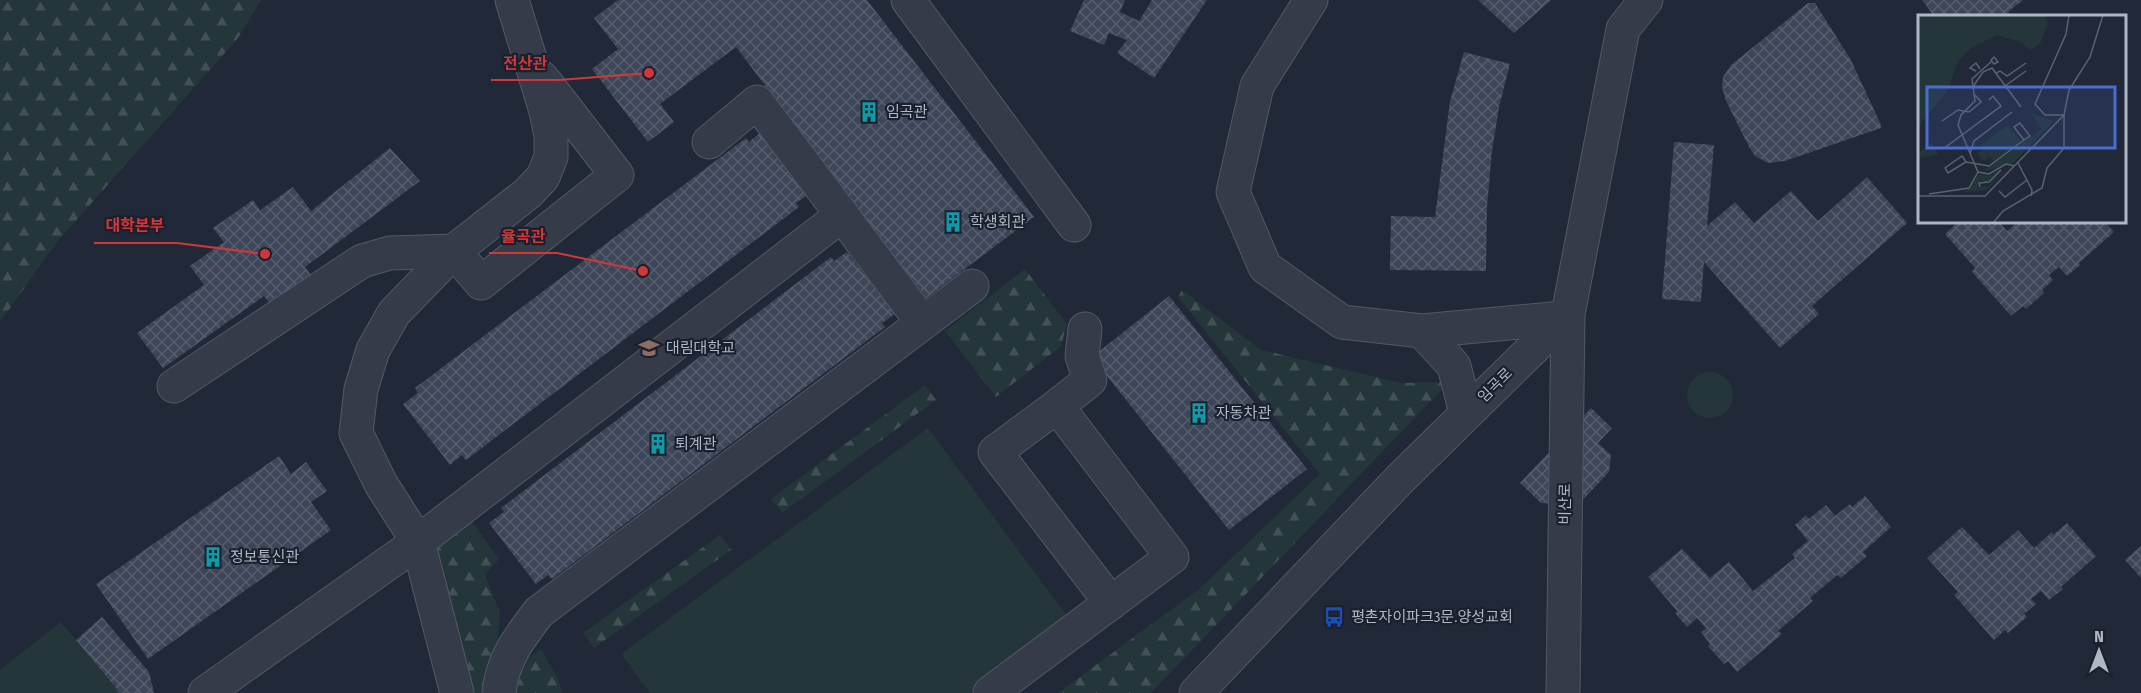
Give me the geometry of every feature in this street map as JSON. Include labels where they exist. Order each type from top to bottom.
[{"type":"street","points":[[909,0],[1074,225]]},
{"type":"street","points":[[1311,0],[1257,86],[1233,192],[1265,267],[1342,322],[1422,331],[1565,316],[1623,29],[1646,0]]},
{"type":"street","points":[[458,693],[418,542],[381,483],[356,433],[361,389],[373,350],[394,313],[454,250],[528,193],[543,177],[551,158],[546,111],[530,62],[519,3]]},
{"type":"street","points":[[454,250],[481,283],[617,175],[530,62]]},
{"type":"street","points":[[709,142],[757,102],[922,322]]},
{"type":"street","points":[[206,693],[418,542],[842,215]]},
{"type":"street","points":[[174,386],[362,261],[390,253],[454,250]]},
{"type":"street","points":[[499,693],[500,678],[514,643],[539,612],[972,286]]},
{"type":"street","name":"임곡로","points":[[1196,693],[1400,479],[1565,316]]},
{"type":"street","name":"비산로","points":[[1563,693],[1565,316]]},
{"type":"street","points":[[1085,329],[1082,356],[1090,380],[995,453],[1111,603]]},
{"type":"street","points":[[1422,331],[1454,366],[1467,413]]},
{"type":"street","points":[[990,693],[1172,557],[1057,406]]},
{"type":"green space","points":[[0,0],[261,0],[238,38],[57,242],[0,322]]},
{"type":"green space","points":[[1025,269],[1067,324],[1061,346],[996,397],[945,331]]},
{"type":"green space","points":[[1182,290],[1261,350],[1401,383],[1449,382],[1151,693],[1058,693],[1198,590],[1320,474],[1178,297]]},
{"type":"green space","points":[[1710,372],[1726,379],[1733,395],[1726,411],[1710,418],[1694,411],[1687,395],[1694,379]]},
{"type":"green space","points":[[925,385],[936,400],[782,513],[771,499]]},
{"type":"green space","points":[[928,428],[1070,620],[971,693],[650,693],[621,654]]},
{"type":"green space","points":[[472,522],[499,559],[485,575],[500,613],[493,693],[472,693],[435,546],[449,530]]},
{"type":"green space","points":[[720,535],[731,550],[594,648],[583,633]]},
{"type":"green space","points":[[61,622],[118,693],[0,693],[0,670]]},
{"type":"green space","points":[[541,649],[559,681],[562,693],[516,693],[524,661]]},
{"type":"building","points":[[618,0],[867,0],[1034,217],[926,298],[736,47],[660,104],[674,122],[648,142],[592,69],[618,49],[594,18]]},
{"type":"building","points":[[1084,0],[1125,0],[1120,12],[1139,21],[1152,0],[1207,0],[1154,78],[1117,53],[1127,40],[1109,33],[1104,45],[1070,31]]},
{"type":"building","points":[[1478,0],[1551,0],[1514,33]]},
{"type":"building","points":[[1922,0],[2023,0],[2008,12],[2011,15],[1933,15]]},
{"type":"building","points":[[1808,3],[1815,3],[1851,60],[1881,128],[1785,161],[1768,163],[1755,156],[1749,147],[1726,101],[1722,87],[1723,77],[1731,65]]},
{"type":"building","points":[[1464,52],[1510,64],[1499,107],[1492,151],[1487,207],[1486,271],[1390,270],[1391,216],[1435,217],[1450,101]]},
{"type":"building","points":[[761,132],[809,194],[796,203],[799,207],[466,460],[462,455],[450,465],[403,404],[418,393],[415,388],[746,138],[749,142]]},
{"type":"building","points":[[1674,142],[1714,145],[1707,226],[1735,202],[1754,223],[1791,191],[1818,221],[1867,177],[1907,223],[1812,306],[1819,314],[1780,348],[1704,262],[1701,302],[1662,299]]},
{"type":"building","points":[[390,148],[420,181],[305,267],[312,276],[272,306],[264,296],[163,368],[137,333],[204,285],[190,266],[224,242],[213,228],[253,200],[260,210],[293,187],[311,211]]},
{"type":"building","points":[[1956,224],[2001,224],[2007,231],[2016,224],[2107,224],[2114,232],[2067,276],[2059,267],[2049,275],[2053,280],[2042,290],[2044,293],[2026,309],[2023,306],[2011,316],[1972,272],[1975,268],[1945,234]]},
{"type":"building","name":"퇴계관","points":[[847,252],[895,314],[882,323],[885,327],[552,579],[548,575],[536,584],[489,523],[504,512],[501,508],[831,257],[834,261]]},
{"type":"building","name":"자동차관","points":[[1169,296],[1307,469],[1229,530],[1092,357]]},
{"type":"building","points":[[1591,408],[1612,428],[1598,443],[1611,455],[1609,472],[1577,506],[1541,503],[1520,483]]},
{"type":"building","name":"정보통신관","points":[[279,456],[291,474],[306,462],[327,491],[311,502],[331,530],[148,659],[96,584]]},
{"type":"building","points":[[1865,496],[1891,527],[1863,552],[1867,556],[1841,578],[1837,575],[1810,598],[1813,601],[1778,631],[1782,634],[1737,672],[1728,661],[1724,664],[1708,646],[1710,644],[1701,632],[1706,628],[1697,618],[1687,627],[1675,613],[1677,611],[1648,577],[1682,549],[1710,578],[1729,562],[1753,591],[1795,558],[1792,554],[1808,541],[1795,525],[1806,515],[1809,519],[1826,505],[1835,516],[1850,504],[1852,507]]},
{"type":"building","points":[[2067,523],[2096,556],[2049,600],[2041,591],[2031,599],[2036,604],[2024,614],[2027,617],[2008,633],[2005,630],[1994,640],[1954,595],[1958,592],[1927,558],[1962,527],[1989,555],[2018,530],[2034,548],[2052,532],[2053,535]]},
{"type":"building","points":[[2141,546],[2141,578],[2125,560]]},
{"type":"building","points":[[102,617],[149,672],[154,693],[118,693],[76,640]]},
{"type":"place","name":"전산관","points":[[649,73]]},
{"type":"place","name":"임곡관","points":[[869,112]]},
{"type":"place","name":"학생회관","points":[[953,222]]},
{"type":"place","name":"대학본부","points":[[265,254]]},
{"type":"place","name":"율곡관","points":[[643,271]]},
{"type":"place","name":"대림대학교","points":[[649,348]]},
{"type":"place","name":"자동차관","points":[[1199,413]]},
{"type":"place","name":"퇴계관","points":[[658,444]]},
{"type":"place","name":"정보통신관","points":[[213,557]]},
{"type":"place","name":"평촌자이파크3문.양성교회","points":[[1334,617]]}]
